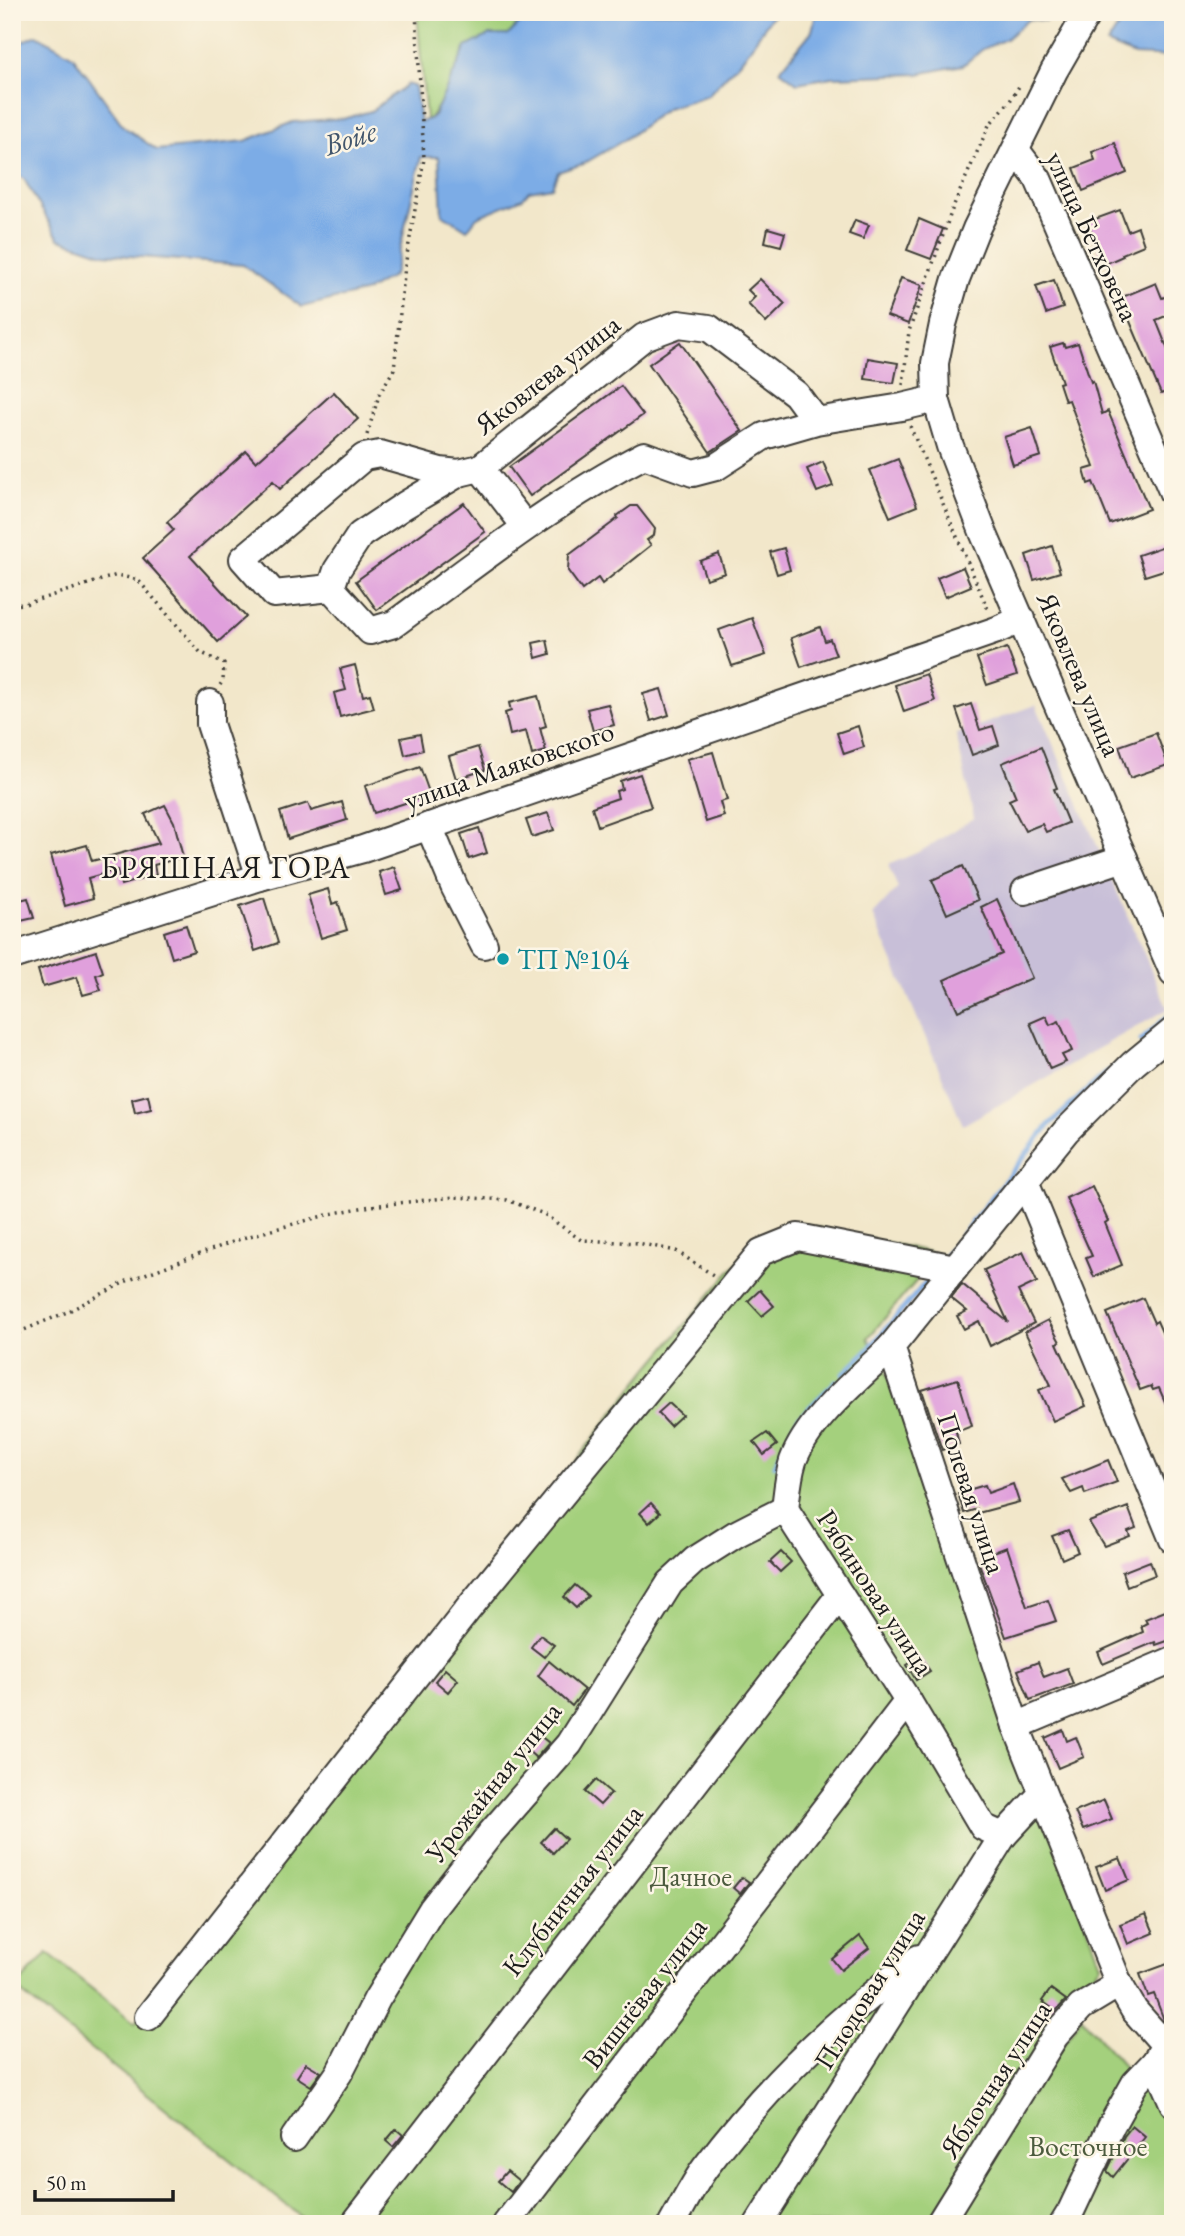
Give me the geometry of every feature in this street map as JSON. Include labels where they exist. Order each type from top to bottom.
[{"type":"street","name":"улица Бетховена","points":[[1088,12],[1054,71],[1016,150],[1038,179],[1173,493]]},
{"type":"street","name":"Яковлева улица","points":[[1016,150],[976,229],[956,279],[935,363],[936,399],[950,446],[983,532],[1173,972]]},
{"type":"street","name":"Яковлева улица","points":[[331,588],[337,570],[360,535],[405,505],[470,471],[644,337],[679,324],[709,328],[796,394],[816,421]]},
{"type":"street","points":[[525,526],[470,471],[440,471],[380,454],[363,457],[346,470],[243,559],[274,594],[331,588],[370,631],[394,625],[525,526],[603,476],[645,455],[693,472],[716,467],[764,436],[816,421],[936,399]]},
{"type":"street","name":"улица Маяковского","points":[[12,956],[260,877],[363,849],[997,630],[1022,619]]},
{"type":"street","points":[[210,703],[210,724],[260,877]]},
{"type":"street","points":[[429,826],[454,886],[484,945]]},
{"type":"street","points":[[1025,891],[1124,858]]},
{"type":"street","points":[[891,1347],[1075,1121],[1133,1064],[1173,1031]]},
{"type":"street","points":[[1025,1181],[1173,1540]]},
{"type":"street","points":[[148,2017],[469,1608],[761,1252],[798,1237],[955,1268]]},
{"type":"street","name":"Рябиновая улица","points":[[891,1347],[816,1422],[794,1460],[785,1509],[908,1701],[982,1827],[1003,1836]]},
{"type":"street","name":"Полевая улица","points":[[891,1347],[1016,1726],[1119,1984],[1134,2010],[1165,2049],[1173,2103]]},
{"type":"street","name":"Урожайная улица","points":[[295,2138],[339,2073],[377,1998],[432,1909],[491,1833],[569,1744],[670,1583],[695,1560],[736,1534],[785,1509]]},
{"type":"street","name":"Клубничная улица","points":[[354,2224],[840,1595]]},
{"type":"street","points":[[1016,1726],[1173,1660]]},
{"type":"street","name":"Вишнёвая улица","points":[[506,2224],[908,1701]]},
{"type":"street","name":"Плодовая улица","points":[[758,2224],[1003,1836],[1042,1794]]},
{"type":"street","points":[[672,2224],[704,2169],[762,2098],[857,2007],[932,1948]]},
{"type":"street","name":"Яблочная улица","points":[[939,2224],[1055,2036],[1081,2007],[1119,1984]]},
{"type":"street","points":[[1063,2224],[1135,2083],[1165,2049]]},
{"type":"path","points":[[380,454],[366,434],[379,395],[394,369],[405,266],[424,159],[416,12]]},
{"type":"path","points":[[12,604],[24,604],[117,575],[138,580],[200,652],[224,664],[222,681],[210,703]]},
{"type":"path","points":[[12,1335],[67,1312],[130,1280],[246,1237],[359,1208],[454,1197],[507,1200],[544,1214],[581,1240],[638,1243],[676,1251],[732,1288]]},
{"type":"shaded area","points":[[1036,705],[1168,1009],[963,1125],[873,915],[898,888],[888,865],[921,851],[974,818],[956,734]]},
{"type":"green space","points":[[417,12],[533,12],[508,35],[489,35],[429,119],[426,119]]},
{"type":"green space","name":"Дачное","points":[[803,1224],[939,1254],[868,1338],[885,1370],[1101,1964],[927,2224],[310,2224],[15,1988],[47,1953],[135,2023],[647,1370],[756,1240]]},
{"type":"green space","name":"Восточное","points":[[1081,2017],[1127,2070],[1173,2131],[1173,2224],[945,2224]]},
{"type":"water","name":"Войе","points":[[533,12],[560,12],[562,15],[578,18],[581,12],[777,12],[744,57],[708,95],[667,108],[626,139],[583,164],[558,172],[552,187],[529,191],[523,198],[477,217],[467,230],[442,214],[439,157],[421,157],[394,275],[367,291],[302,307],[243,265],[104,254],[59,239],[24,179],[12,171],[12,46],[37,35],[73,56],[124,127],[157,150],[245,141],[293,122],[346,118],[371,111],[408,84],[415,87],[420,122],[429,119],[434,115],[466,47],[489,35],[508,35]]},
{"type":"water","points":[[814,12],[1054,12],[1045,21],[1029,19],[1006,39],[983,49],[963,65],[918,74],[832,77],[797,83],[780,70],[812,31],[816,14]]},
{"type":"water","points":[[1130,12],[1173,12],[1173,57],[1134,55],[1107,44]]},
{"type":"building","points":[[1115,143],[1127,173],[1083,191],[1074,168],[1095,160],[1092,152]]},
{"type":"building","points":[[1120,210],[1128,231],[1138,227],[1144,245],[1105,264],[1087,222]]},
{"type":"building","points":[[919,219],[943,229],[931,259],[907,250]]},
{"type":"building","points":[[855,220],[869,225],[863,239],[849,234]]},
{"type":"building","points":[[768,228],[785,233],[781,246],[765,242]]},
{"type":"building","points":[[901,278],[922,285],[908,324],[887,316]]},
{"type":"building","points":[[760,279],[785,304],[766,323],[748,304],[755,297],[748,290]]},
{"type":"building","points":[[1054,280],[1063,308],[1046,314],[1036,286]]},
{"type":"building","points":[[1156,283],[1162,298],[1173,294],[1173,313],[1156,320],[1170,355],[1173,354],[1173,389],[1161,394],[1120,298]]},
{"type":"building","points":[[680,342],[742,431],[710,452],[649,364]]},
{"type":"building","points":[[1063,343],[1065,347],[1078,343],[1102,414],[1108,411],[1149,509],[1110,524],[1093,482],[1088,484],[1084,470],[1094,467],[1069,400],[1065,401],[1059,383],[1062,382],[1050,347]]},
{"type":"building","points":[[868,358],[898,363],[894,383],[865,379]]},
{"type":"building","points":[[621,386],[643,415],[530,496],[509,467]]},
{"type":"building","points":[[334,392],[358,419],[280,489],[273,481],[190,556],[246,617],[218,642],[143,558],[174,530],[167,522],[246,451],[256,462]]},
{"type":"building","points":[[1032,428],[1041,456],[1013,465],[1004,437]]},
{"type":"building","points":[[898,459],[917,506],[890,517],[870,470]]},
{"type":"building","points":[[823,462],[833,486],[817,492],[807,469]]},
{"type":"building","points":[[464,503],[485,532],[377,610],[356,581]]},
{"type":"building","points":[[631,506],[637,506],[655,529],[654,535],[647,540],[651,545],[602,584],[598,578],[582,590],[568,571],[569,555]]},
{"type":"building","points":[[1167,545],[1173,567],[1145,576],[1138,555]]},
{"type":"building","points":[[1052,546],[1060,572],[1034,580],[1026,555]]},
{"type":"building","points":[[784,548],[790,570],[777,574],[770,552]]},
{"type":"building","points":[[719,554],[725,573],[706,579],[700,561]]},
{"type":"building","points":[[963,567],[971,586],[945,597],[937,578]]},
{"type":"building","points":[[752,618],[766,655],[732,666],[719,630]]},
{"type":"building","points":[[820,627],[825,641],[830,639],[836,655],[801,667],[791,638]]},
{"type":"building","points":[[547,640],[550,654],[536,658],[533,643]]},
{"type":"building","points":[[1007,648],[1017,675],[987,685],[977,658]]},
{"type":"building","points":[[355,665],[363,696],[370,694],[374,708],[340,717],[334,693],[346,690],[340,669]]},
{"type":"building","points":[[926,674],[935,701],[904,712],[895,685]]},
{"type":"building","points":[[661,689],[669,715],[651,721],[643,694]]},
{"type":"building","points":[[538,696],[546,726],[540,728],[546,751],[532,755],[526,731],[510,735],[505,713],[511,711],[509,703]]},
{"type":"building","points":[[608,704],[614,725],[593,731],[587,709]]},
{"type":"building","points":[[971,704],[980,730],[993,726],[999,745],[972,755],[956,709]]},
{"type":"building","points":[[858,726],[864,747],[844,754],[837,733]]},
{"type":"building","points":[[1156,733],[1168,765],[1130,778],[1119,746]]},
{"type":"building","points":[[420,734],[423,750],[405,755],[401,738]]},
{"type":"building","points":[[478,747],[485,770],[456,779],[449,756]]},
{"type":"building","points":[[1041,747],[1068,823],[1046,832],[1042,824],[1025,831],[1009,800],[1016,797],[1002,763]]},
{"type":"building","points":[[713,752],[727,800],[720,802],[724,816],[706,822],[687,759]]},
{"type":"building","points":[[420,767],[430,795],[374,813],[365,786]]},
{"type":"building","points":[[640,774],[651,807],[598,826],[592,807],[618,798],[616,791],[622,789],[620,781]]},
{"type":"building","points":[[342,802],[347,820],[288,839],[280,812],[308,803],[311,811]]},
{"type":"building","points":[[165,805],[174,822],[183,857],[154,865],[156,875],[121,885],[117,870],[88,878],[93,898],[65,906],[51,855],[87,845],[92,861],[159,843],[145,814]]},
{"type":"building","points":[[548,813],[554,830],[532,837],[526,820]]},
{"type":"building","points":[[479,828],[487,853],[469,859],[461,834]]},
{"type":"building","points":[[963,866],[978,900],[947,914],[932,880]]},
{"type":"building","points":[[394,867],[402,890],[386,895],[379,872]]},
{"type":"building","points":[[328,889],[332,904],[338,902],[347,930],[321,938],[308,895]]},
{"type":"building","points":[[28,898],[34,918],[16,922],[12,902]]},
{"type":"building","points":[[264,898],[278,943],[255,951],[240,906]]},
{"type":"building","points":[[997,899],[1032,978],[958,1011],[944,980],[1002,954],[981,907]]},
{"type":"building","points":[[186,925],[194,951],[172,958],[164,932]]},
{"type":"building","points":[[96,951],[103,972],[96,975],[101,990],[83,995],[77,977],[43,987],[38,970]]},
{"type":"building","points":[[1046,1016],[1050,1025],[1059,1021],[1072,1051],[1062,1055],[1066,1062],[1050,1069],[1030,1023]]},
{"type":"building","points":[[148,1095],[151,1109],[135,1113],[132,1099]]},
{"type":"building","points":[[1092,1186],[1108,1221],[1105,1223],[1122,1265],[1094,1277],[1086,1258],[1092,1256],[1066,1198]]},
{"type":"building","points":[[1023,1252],[1037,1282],[1018,1291],[1034,1323],[990,1346],[979,1321],[964,1329],[957,1316],[967,1311],[951,1298],[962,1284],[1008,1322],[984,1270]]},
{"type":"building","points":[[760,1290],[774,1306],[762,1316],[748,1301]]},
{"type":"building","points":[[1143,1298],[1173,1357],[1173,1420],[1159,1388],[1153,1390],[1151,1386],[1140,1390],[1107,1313]]},
{"type":"building","points":[[1048,1320],[1086,1406],[1053,1421],[1039,1390],[1051,1385],[1025,1332]]},
{"type":"building","points":[[958,1379],[972,1426],[956,1432],[959,1444],[942,1450],[922,1390]]},
{"type":"building","points":[[669,1403],[682,1415],[670,1426],[658,1413]]},
{"type":"building","points":[[767,1433],[777,1445],[764,1455],[754,1442]]},
{"type":"building","points":[[1108,1460],[1117,1482],[1085,1494],[1083,1488],[1071,1493],[1062,1479]]},
{"type":"building","points":[[1013,1484],[1019,1502],[978,1513],[977,1509],[964,1513],[958,1493],[985,1485],[988,1493]]},
{"type":"building","points":[[651,1503],[660,1513],[649,1523],[640,1513]]},
{"type":"building","points":[[1128,1507],[1136,1528],[1128,1531],[1130,1536],[1104,1546],[1089,1522]]},
{"type":"building","points":[[1068,1530],[1078,1552],[1062,1559],[1052,1536]]},
{"type":"building","points":[[1007,1547],[1027,1607],[1048,1600],[1056,1621],[1006,1637],[979,1563],[993,1558],[991,1553]]},
{"type":"building","points":[[781,1552],[791,1562],[780,1572],[770,1562]]},
{"type":"building","points":[[1150,1561],[1155,1575],[1127,1586],[1122,1572]]},
{"type":"building","points":[[575,1585],[588,1596],[576,1608],[564,1597]]},
{"type":"building","points":[[1173,1608],[1173,1639],[1156,1645],[1155,1642],[1103,1664],[1098,1652],[1143,1632],[1141,1626],[1147,1623],[1145,1619]]},
{"type":"building","points":[[540,1635],[554,1645],[544,1657],[531,1647]]},
{"type":"building","points":[[920,1657],[930,1671],[916,1680],[907,1665]]},
{"type":"building","points":[[549,1661],[584,1690],[572,1706],[538,1676]]},
{"type":"building","points":[[1038,1662],[1044,1677],[1067,1668],[1073,1684],[1030,1700],[1018,1670]]},
{"type":"building","points":[[445,1669],[458,1680],[448,1692],[435,1681]]},
{"type":"building","points":[[1063,1730],[1067,1741],[1076,1737],[1084,1757],[1058,1768],[1045,1738]]},
{"type":"building","points":[[539,1735],[549,1743],[536,1758],[527,1750]]},
{"type":"building","points":[[596,1780],[611,1793],[600,1805],[585,1792]]},
{"type":"building","points":[[1104,1800],[1112,1819],[1083,1830],[1075,1812]]},
{"type":"building","points":[[554,1828],[566,1839],[553,1853],[541,1842]]},
{"type":"building","points":[[1120,1858],[1129,1880],[1105,1890],[1096,1867]]},
{"type":"building","points":[[742,1877],[749,1882],[740,1894],[733,1888]]},
{"type":"building","points":[[1146,1914],[1154,1933],[1128,1944],[1120,1924]]},
{"type":"building","points":[[860,1936],[869,1948],[841,1970],[832,1959]]},
{"type":"building","points":[[1173,1962],[1173,2024],[1169,2025],[1164,2020],[1154,1994],[1148,1996],[1140,1974]]},
{"type":"building","points":[[1051,1989],[1066,2000],[1056,2011],[1042,2001]]},
{"type":"building","points":[[306,2063],[321,2072],[311,2086],[297,2077]]},
{"type":"building","points":[[1132,2126],[1145,2137],[1113,2177],[1107,2171],[1124,2136]]},
{"type":"building","points":[[396,2129],[403,2135],[393,2147],[386,2141]]},
{"type":"building","points":[[507,2171],[519,2181],[511,2192],[498,2181]]},
{"type":"waterway","points":[[1141,1041],[1169,1015]]},
{"type":"waterway","points":[[944,1258],[1048,1126],[1108,1071]]},
{"type":"waterway","points":[[843,1374],[867,1351],[928,1280]]},
{"type":"waterway","points":[[775,1465],[798,1419],[836,1381]]},
{"type":"place","name":"ТП №104","points":[[503,959]]},
{"type":"district","name":"БРЯШНАЯ ГОРА","points":[[226,868]]}]
